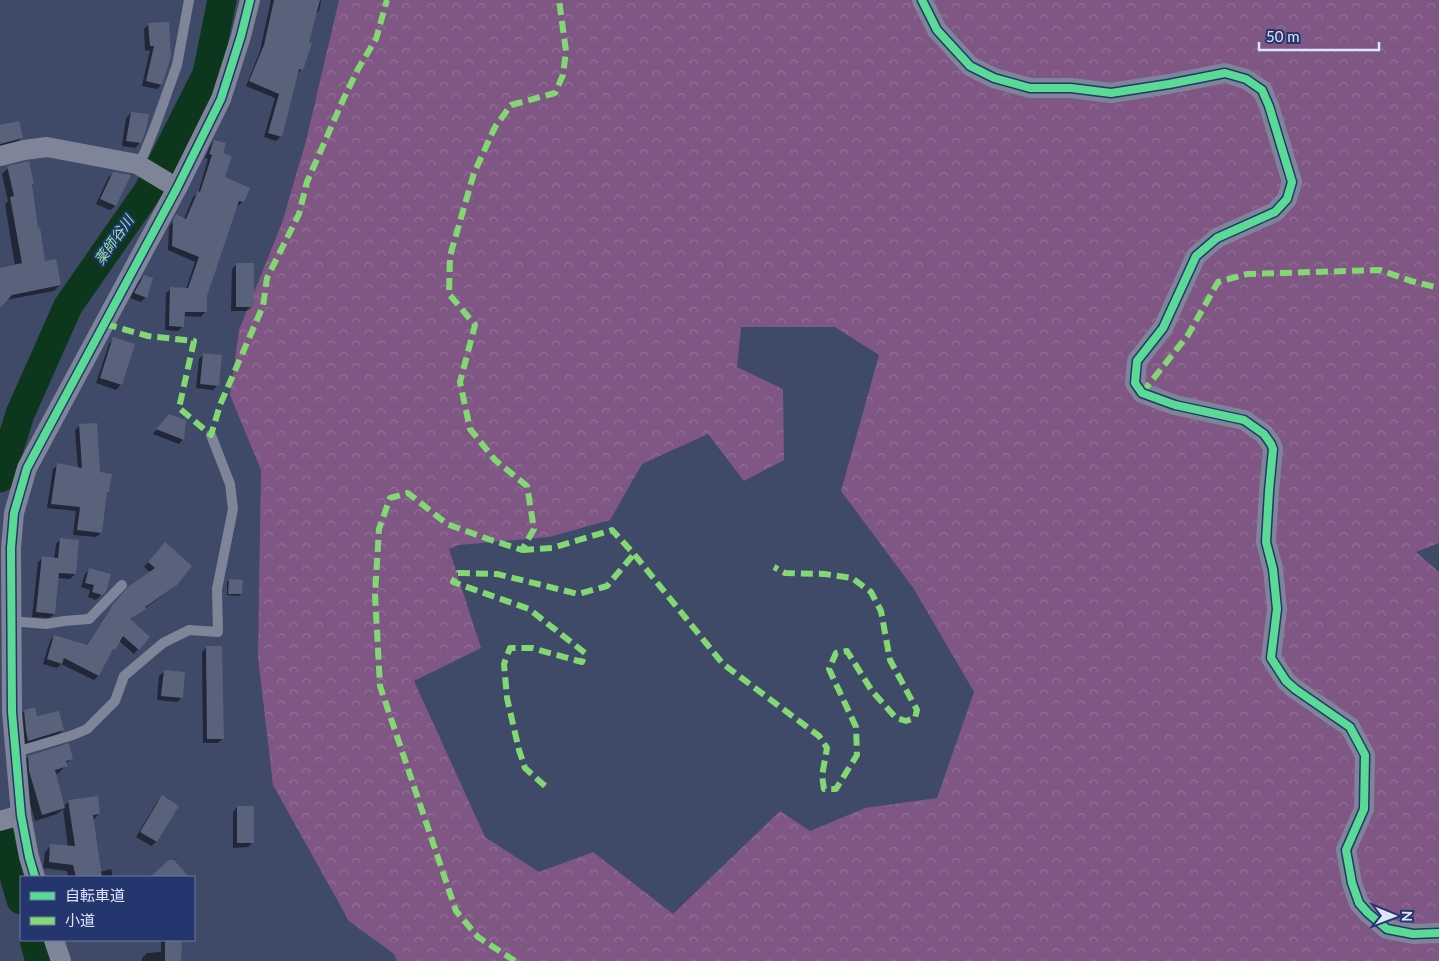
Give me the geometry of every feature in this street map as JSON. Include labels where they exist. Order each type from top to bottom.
[{"type":"street","points":[[35,876],[29,856],[11,818],[16,752],[12,712],[11,621],[14,513],[27,468],[173,186],[221,99],[250,0]]},
{"type":"street","points":[[922,0],[938,30],[970,66],[994,78],[1030,88],[1071,88],[1111,93],[1225,73],[1246,79],[1262,90],[1270,106],[1292,182],[1287,199],[1274,212],[1217,238],[1196,256],[1163,328],[1136,361],[1134,383],[1142,393],[1175,405],[1244,420],[1264,434],[1271,444],[1266,542],[1273,568],[1278,609],[1271,658],[1286,682],[1350,727],[1365,755],[1364,809],[1346,850],[1352,883],[1359,903],[1387,929],[1413,934],[1439,933]]},
{"type":"street","points":[[0,156],[48,147],[140,167],[173,186]]},
{"type":"street","points":[[54,941],[61,961]]},
{"type":"lane","points":[[140,167],[177,65],[189,0]]},
{"type":"lane","points":[[16,752],[87,729],[115,701],[124,676],[163,643],[189,630],[218,632],[217,589],[233,509],[230,484],[211,435]]},
{"type":"lane","points":[[11,621],[46,624],[89,619],[122,585]]},
{"type":"green space","points":[[339,0],[1439,0],[1439,543],[1416,552],[1439,572],[1439,961],[397,961],[394,954],[349,921],[273,785],[258,657],[261,470],[230,395],[239,330],[282,223],[306,141]],"holes":[[[741,327],[835,327],[879,355],[841,491],[914,589],[974,692],[937,798],[865,808],[810,831],[780,811],[673,914],[593,852],[539,872],[485,837],[414,681],[481,648],[449,549],[459,545],[549,537],[610,520],[642,464],[708,434],[744,481],[784,460],[783,389],[737,367]]]},
{"type":"building","points":[[274,0],[320,0],[309,42],[312,43],[303,70],[299,69],[282,137],[268,133],[279,94],[249,81],[264,45]]},
{"type":"building","points":[[169,22],[171,56],[162,85],[146,81],[154,46],[150,46],[148,23]]},
{"type":"building","points":[[131,112],[149,114],[141,143],[126,141]]},
{"type":"building","points":[[19,121],[23,138],[0,144],[0,125]]},
{"type":"building","points":[[214,140],[226,143],[223,153],[232,156],[225,177],[250,188],[244,202],[239,201],[207,296],[207,312],[185,312],[184,327],[169,326],[170,287],[188,288],[199,257],[172,246],[173,221],[176,214],[186,219],[198,191],[200,192],[212,155],[209,154]]},
{"type":"building","points":[[29,161],[34,184],[32,184],[38,228],[40,227],[45,261],[56,259],[61,285],[12,295],[0,308],[0,268],[22,263],[10,197],[14,196],[7,166]]},
{"type":"building","points":[[113,172],[131,175],[116,206],[100,199]]},
{"type":"building","points":[[236,263],[254,263],[254,307],[236,307]]},
{"type":"building","points":[[144,275],[153,278],[147,298],[134,293]]},
{"type":"building","points":[[113,337],[135,344],[122,385],[100,378]]},
{"type":"building","points":[[203,353],[222,355],[219,386],[200,384]]},
{"type":"building","points":[[169,414],[186,420],[184,440],[156,429]]},
{"type":"building","points":[[97,423],[100,472],[112,474],[109,492],[107,492],[102,533],[77,530],[80,507],[51,504],[57,463],[82,468],[79,424]]},
{"type":"building","points":[[60,538],[79,540],[76,574],[59,573],[55,614],[36,612],[42,556],[58,558]]},
{"type":"building","points":[[165,542],[192,566],[177,585],[130,619],[150,637],[139,650],[123,636],[115,650],[113,649],[99,676],[64,658],[62,664],[47,659],[54,635],[87,645],[114,603],[128,587],[155,568],[148,562]]},
{"type":"building","points":[[89,568],[111,574],[106,592],[102,595],[92,592],[94,585],[85,583]]},
{"type":"building","points":[[229,579],[243,580],[242,594],[228,594]]},
{"type":"building","points":[[206,646],[222,646],[224,739],[207,739]]},
{"type":"building","points":[[164,670],[185,672],[183,698],[161,696]]},
{"type":"building","points":[[35,707],[37,716],[59,711],[64,730],[28,741],[24,710]]},
{"type":"building","points":[[69,743],[73,759],[66,761],[68,766],[55,770],[65,808],[42,815],[29,771],[28,756]]},
{"type":"building","points":[[162,795],[179,806],[157,842],[140,832]]},
{"type":"building","points":[[98,796],[100,814],[93,815],[102,876],[76,876],[73,865],[49,862],[50,844],[75,846],[68,800]]},
{"type":"building","points":[[237,806],[254,806],[254,843],[237,843]]},
{"type":"building","points":[[169,860],[174,860],[188,876],[151,876]]},
{"type":"building","points":[[165,941],[182,941],[181,961],[165,961]]},
{"type":"waterway","name":"薬師谷川","points":[[0,478],[20,414],[68,306],[148,191],[207,74],[222,0]]},
{"type":"waterway","name":"薬師谷川","points":[[0,828],[20,897]]},
{"type":"waterway","name":"薬師谷川","points":[[34,941],[40,961]]},
{"type":"marked path","points":[[105,324],[148,336],[194,341],[179,408],[211,435],[220,405],[263,306],[267,278],[299,214],[307,182],[343,100],[358,69],[376,39],[387,0]]},
{"type":"marked path","points":[[515,961],[478,937],[456,911],[380,686],[375,594],[379,529],[390,498],[408,493],[447,524],[522,550],[534,529],[527,486],[495,460],[470,429],[460,382],[475,325],[449,294],[450,256],[474,173],[495,127],[511,105],[555,93],[563,75],[566,51],[559,0]]},
{"type":"marked path","points":[[1142,393],[1188,335],[1218,282],[1247,274],[1380,270],[1439,288]]},
{"type":"marked path","points":[[522,550],[552,548],[612,530],[634,554],[723,664],[819,736],[827,748],[822,776],[824,789],[836,789],[857,755],[856,727],[829,669],[836,653],[847,651],[872,691],[896,718],[906,721],[915,718],[917,710],[890,660],[881,611],[871,592],[852,578],[825,574],[785,573],[774,567]]},
{"type":"marked path","points":[[545,786],[525,768],[507,698],[504,664],[510,648],[532,648],[582,662],[585,653],[529,609],[453,582],[458,573],[497,574],[578,594],[607,586],[634,554]]},
{"type":"cycle path","points":[[35,876],[21,815],[12,712],[11,548],[14,513],[27,468],[177,188],[221,99],[250,0]]},
{"type":"cycle path","points":[[922,0],[937,30],[970,66],[994,78],[1030,88],[1071,88],[1111,93],[1225,73],[1246,79],[1262,90],[1269,106],[1292,182],[1287,199],[1275,212],[1217,238],[1196,256],[1163,328],[1137,361],[1135,383],[1142,393],[1175,405],[1244,420],[1264,434],[1271,444],[1273,449],[1266,542],[1273,569],[1277,609],[1271,658],[1286,681],[1295,689],[1350,727],[1365,755],[1364,809],[1346,850],[1352,883],[1359,903],[1387,929],[1413,934],[1439,933]]}]
